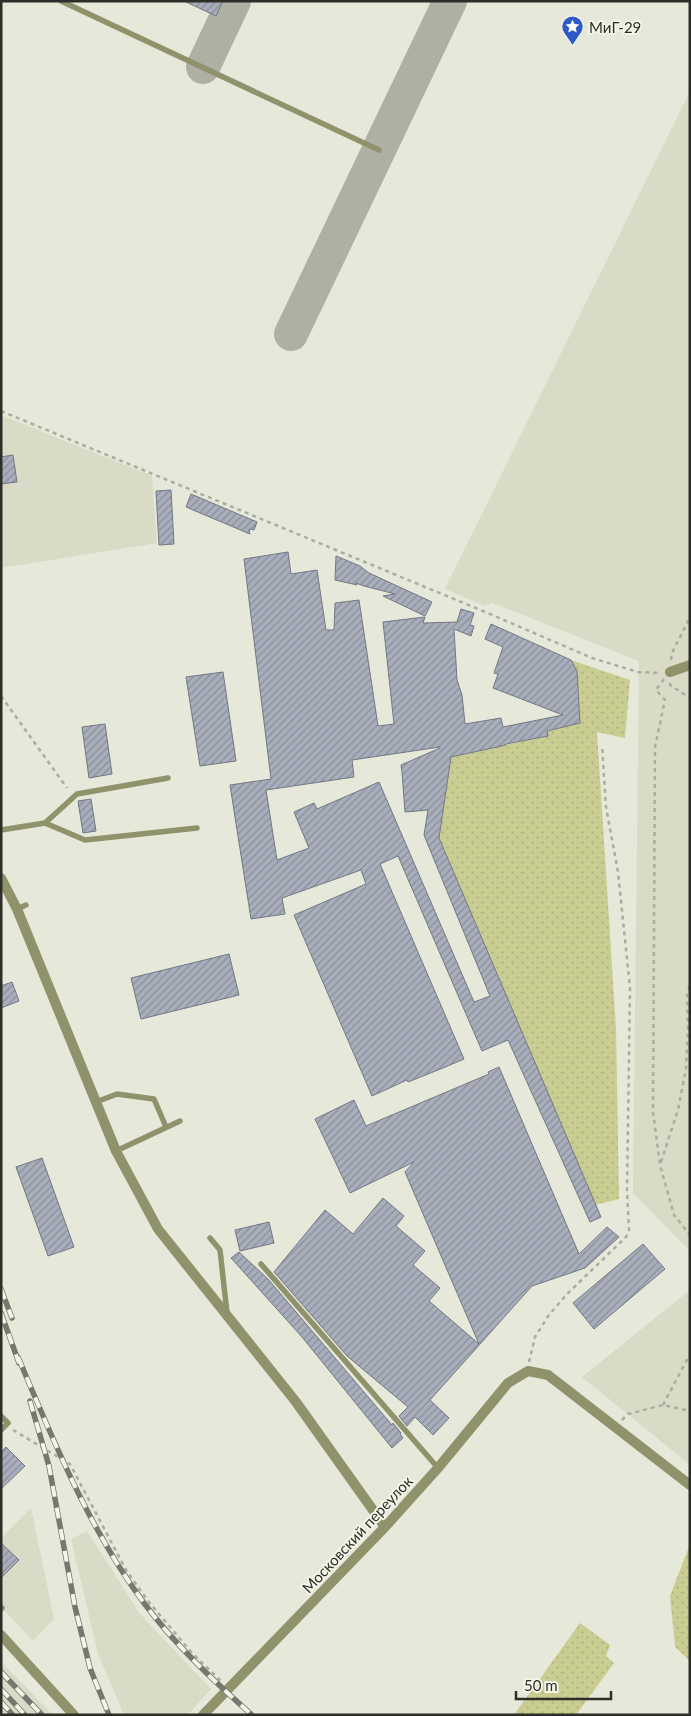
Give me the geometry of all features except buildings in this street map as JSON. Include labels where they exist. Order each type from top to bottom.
[{"type":"street","points":[[670,672],[690,665]]},
{"type":"street","points":[[1,878],[21,907],[116,1151],[158,1229],[296,1402],[385,1527]]},
{"type":"street","points":[[528,1371],[548,1375],[690,1485]]},
{"type":"street","name":"Московский переулок","points":[[203,1715],[385,1527],[438,1468],[508,1383],[528,1371]]},
{"type":"street","points":[[1,1635],[74,1715]]},
{"type":"lane","points":[[61,1],[379,150]]},
{"type":"lane","points":[[45,823],[77,794],[168,778]]},
{"type":"lane","points":[[1,830],[45,823],[85,840],[197,828]]},
{"type":"lane","points":[[96,1102],[117,1094],[154,1099],[166,1127]]},
{"type":"lane","points":[[116,1151],[180,1121]]},
{"type":"lane","points":[[210,1238],[220,1250],[228,1318]]},
{"type":"lane","points":[[261,1264],[438,1468]]},
{"type":"lane","points":[[1,1416],[8,1423],[3,1428]]},
{"type":"path","points":[[1,411],[592,658],[638,672],[651,673]]},
{"type":"path","points":[[690,617],[672,653],[670,672],[656,690],[665,700],[655,746],[653,1112],[660,1165],[674,1215],[690,1235]]},
{"type":"path","points":[[1,696],[67,788]]},
{"type":"path","points":[[528,1371],[535,1337],[549,1315],[566,1295],[626,1237],[629,1230],[627,1191],[630,988],[618,872],[606,808],[602,745]]},
{"type":"path","points":[[660,1165],[678,1110],[686,1069],[688,994],[690,985]]},
{"type":"path","points":[[663,1405],[690,1354]]},
{"type":"path","points":[[616,1427],[628,1414],[663,1405],[690,1411]]},
{"type":"path","points":[[3,1428],[70,1464],[126,1570],[148,1601],[192,1653],[229,1689]]},
{"type":"shaded area","points":[[690,91],[690,1251],[633,1193],[639,661],[492,603],[485,606],[445,589]]},
{"type":"shaded area","points":[[1,415],[152,476],[157,543],[1,568]]},
{"type":"shaded area","points":[[690,1290],[690,1465],[582,1377]]},
{"type":"shaded area","points":[[31,1508],[54,1619],[33,1641],[1,1607],[1,1538]]},
{"type":"shaded area","points":[[87,1531],[140,1614],[211,1689],[188,1715],[124,1715],[98,1654],[71,1539]]},
{"type":"shaded area","points":[[1,1662],[53,1715],[1,1715]]},
{"type":"green space","points":[[571,660],[630,680],[625,738],[597,732],[616,1029],[619,1199],[595,1205],[439,838],[451,757],[547,736],[547,731],[580,723],[577,671]]},
{"type":"green space","points":[[690,1544],[690,1661],[675,1647],[670,1596]]},
{"type":"green space","points":[[580,1623],[610,1645],[606,1656],[614,1663],[576,1715],[514,1715]]},
{"type":"taxiway","points":[[203,67],[234,1]]},
{"type":"taxiway","points":[[291,334],[450,1]]},
{"type":"railway","points":[[1,1289],[12,1318]]},
{"type":"railway","points":[[1,1313],[19,1363]]},
{"type":"railway","points":[[18,1357],[45,1421],[89,1515],[124,1575],[144,1603],[182,1648],[209,1676],[252,1715]]},
{"type":"railway","points":[[30,1401],[49,1466],[75,1607],[90,1668],[109,1715]]},
{"type":"railway","points":[[1,1672],[42,1715]]},
{"type":"railway","points":[[1,1689],[25,1715]]},
{"type":"railway","points":[[1,1702],[13,1715]]},
{"type":"place","name":"МиГ-29","points":[[573,46]]}]
